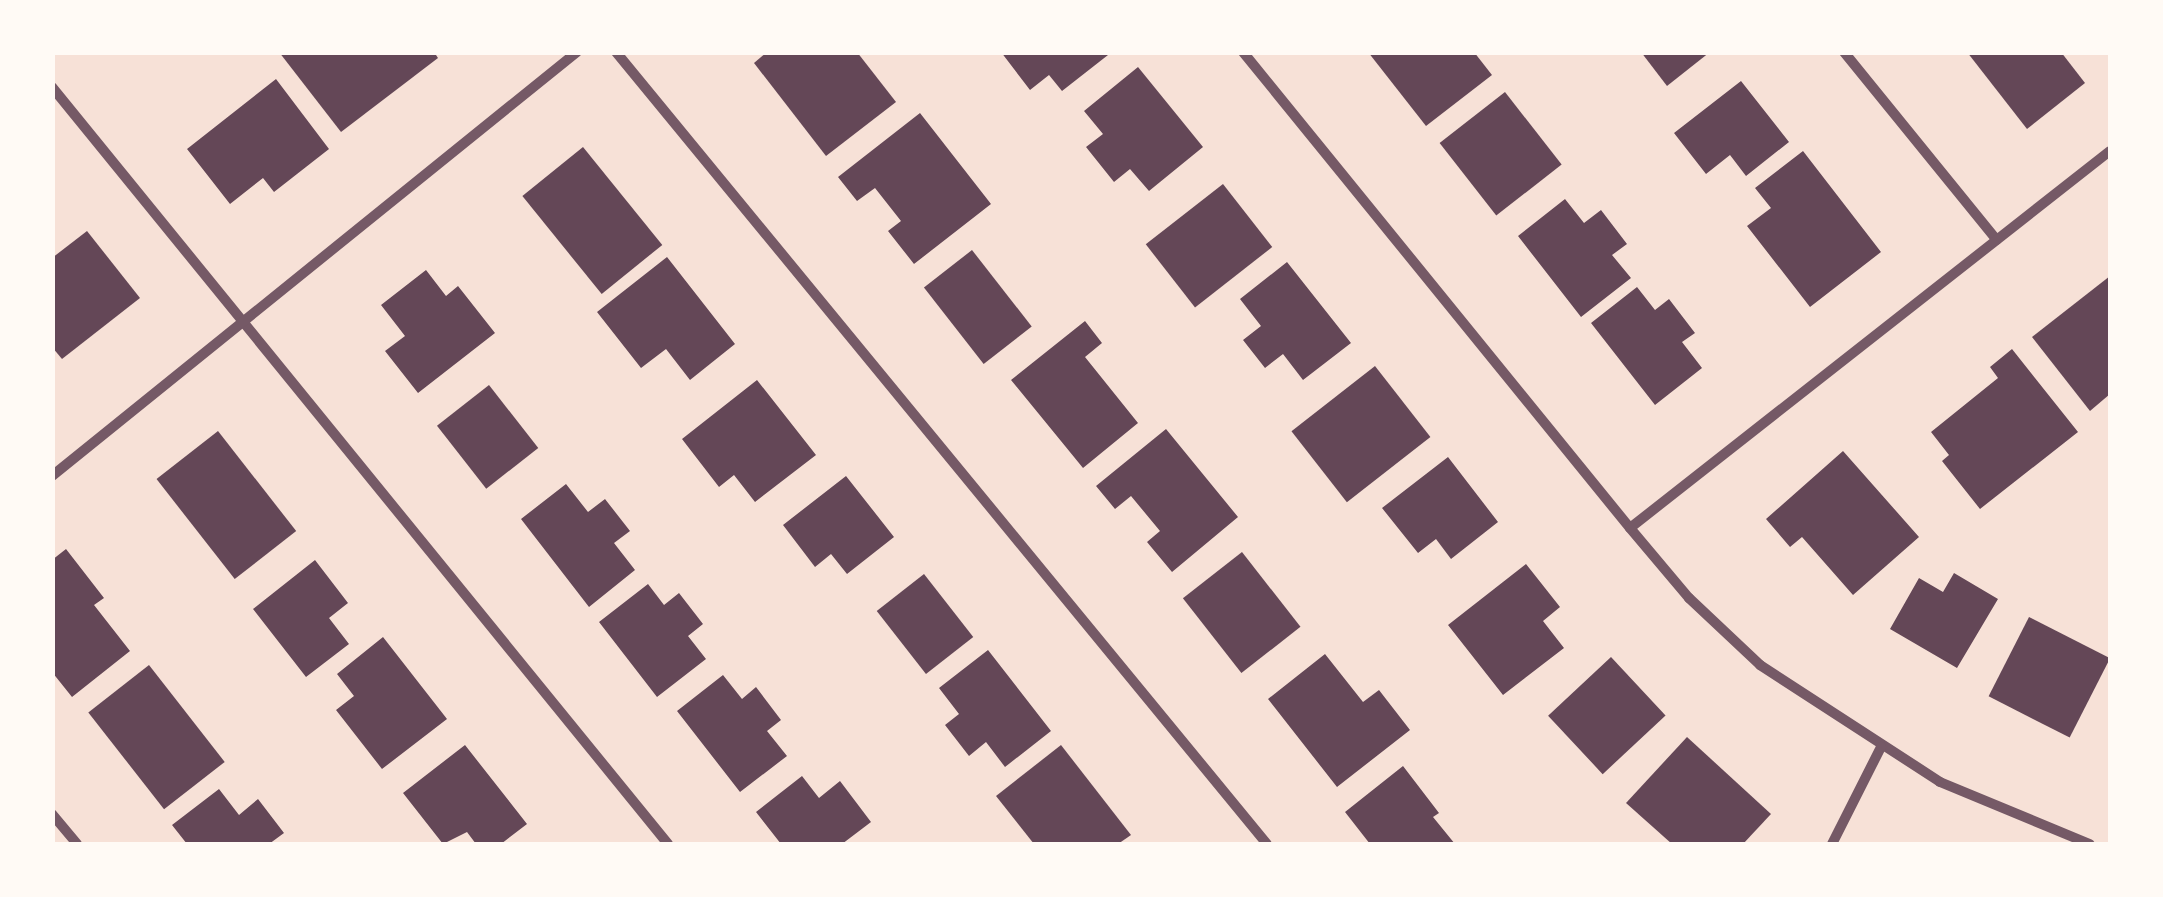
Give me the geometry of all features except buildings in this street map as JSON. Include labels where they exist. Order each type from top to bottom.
[{"type":"street","points":[[52,476],[578,52]]},
{"type":"street","points":[[616,52],[1267,844]]},
{"type":"street","points":[[1243,52],[1689,598],[1760,665],[1940,782],[2090,844]]},
{"type":"street","points":[[1844,52],[1997,240]]},
{"type":"street","points":[[52,87],[668,844]]},
{"type":"street","points":[[1630,528],[2110,151]]},
{"type":"street","points":[[1832,844],[1881,747]]},
{"type":"street","points":[[52,814],[77,844]]}]
